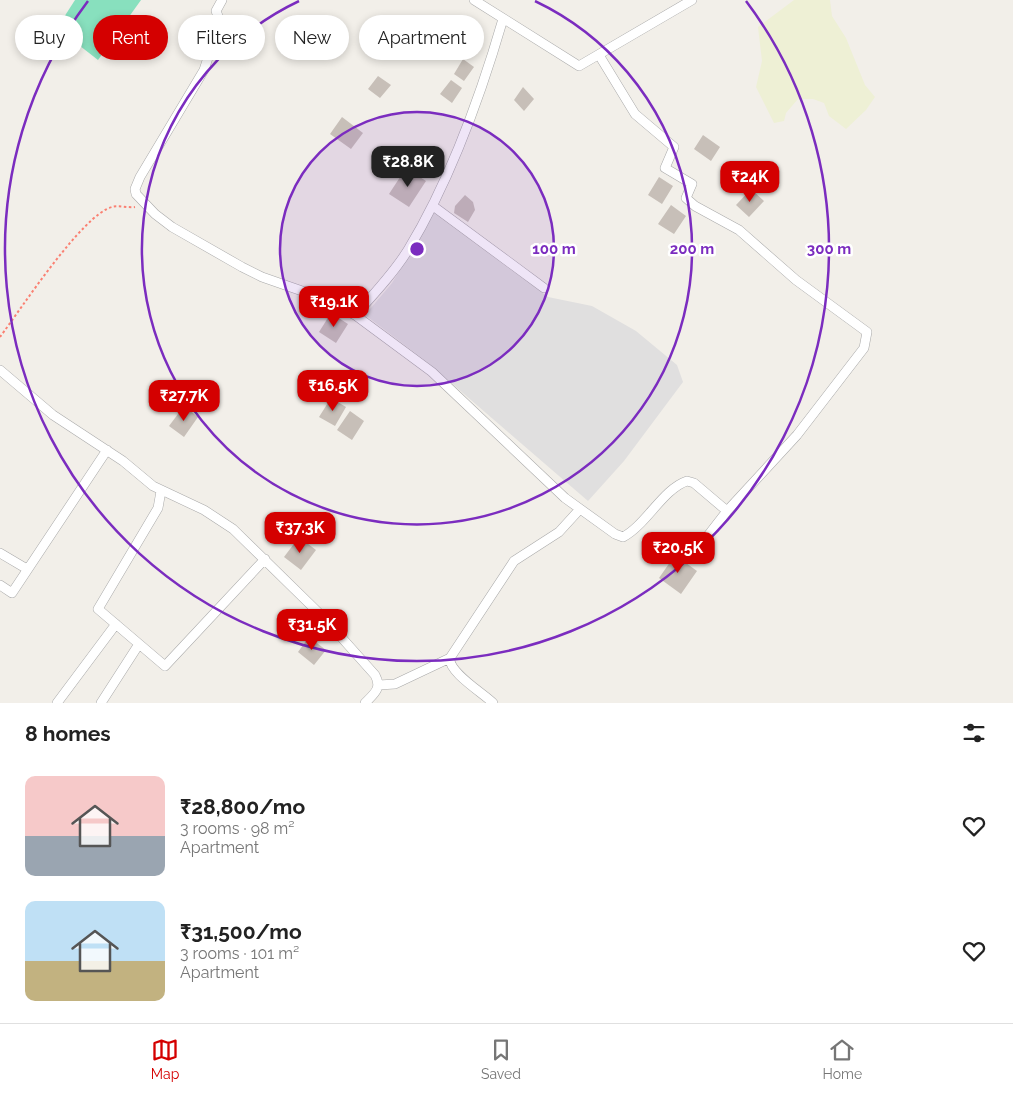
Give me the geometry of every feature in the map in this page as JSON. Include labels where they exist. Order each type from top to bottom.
[{"type":"street","points":[[222,0],[216,11],[220,21],[204,70],[140,176],[135,188],[136,194],[155,214],[172,227],[230,261],[262,277],[332,302],[355,315],[432,372],[499,437],[580,509],[615,534],[623,537],[676,488],[687,482],[694,483],[727,511]]},
{"type":"street","points":[[474,0],[579,66],[692,0]]},
{"type":"street","points":[[355,315],[402,259],[433,206],[472,113],[503,19]]},
{"type":"street","points":[[599,55],[635,114],[674,147],[665,168],[692,184],[686,198],[695,206],[738,230],[796,280],[867,332],[864,348],[797,435],[727,511],[696,551]]},
{"type":"street","points":[[433,206],[544,288]]},
{"type":"street","points":[[0,370],[53,415],[107,450],[161,491],[221,520],[265,559],[348,644],[375,675],[379,686]]},
{"type":"street","points":[[0,585],[12,593],[107,450]]},
{"type":"street","points":[[161,491],[158,508],[98,609],[166,666],[265,559]]},
{"type":"street","points":[[365,703],[379,686],[395,684],[450,658],[514,561],[559,532],[580,509]]},
{"type":"street","points":[[0,553],[27,570]]},
{"type":"street","points":[[57,703],[116,624]]},
{"type":"street","points":[[101,703],[139,644]]},
{"type":"street","points":[[450,658],[450,664],[455,672],[493,703]]},
{"type":"path","points":[[0,337],[76,237],[98,214],[113,206],[132,208],[140,205]]},
{"type":"shaded area","points":[[434,213],[548,297],[592,306],[636,331],[677,365],[683,382],[624,461],[588,501],[427,362],[365,315],[392,283]]},
{"type":"green space","points":[[75,0],[141,0],[130,15],[93,15],[93,56],[83,48],[83,15],[65,15]]},
{"type":"green space","points":[[794,0],[830,0],[832,16],[846,38],[865,85],[875,97],[866,110],[846,129],[829,116],[824,103],[813,99],[798,99],[786,113],[784,121],[774,123],[756,87],[762,61],[758,27]]},
{"type":"building","points":[[462,60],[474,67],[464,81],[454,74]]},
{"type":"building","points":[[378,76],[391,85],[380,98],[368,89]]},
{"type":"building","points":[[451,80],[462,88],[452,103],[440,94]]},
{"type":"building","points":[[523,87],[534,99],[524,111],[514,100]]},
{"type":"building","points":[[342,117],[363,133],[351,149],[330,134]]},
{"type":"building","points":[[703,135],[720,147],[711,161],[694,149]]},
{"type":"building","points":[[406,168],[426,181],[409,207],[389,194]]},
{"type":"building","points":[[659,177],[673,186],[662,204],[648,195]]},
{"type":"building","points":[[751,189],[764,201],[749,217],[736,205]]},
{"type":"building","points":[[465,195],[473,202],[475,210],[468,222],[454,213],[455,206]]},
{"type":"building","points":[[671,205],[686,216],[674,234],[658,224]]},
{"type":"building","points":[[331,313],[348,324],[336,343],[319,332]]},
{"type":"building","points":[[331,398],[346,407],[335,426],[319,417]]},
{"type":"building","points":[[184,406],[198,417],[184,437],[169,426]]},
{"type":"building","points":[[350,411],[364,421],[352,440],[337,430]]},
{"type":"building","points":[[299,537],[316,550],[301,570],[284,557]]},
{"type":"building","points":[[675,555],[697,571],[681,594],[659,578]]},
{"type":"building","points":[[295,615],[309,626],[301,637],[287,625]]},
{"type":"building","points":[[309,637],[326,650],[314,665],[298,652]]}]
